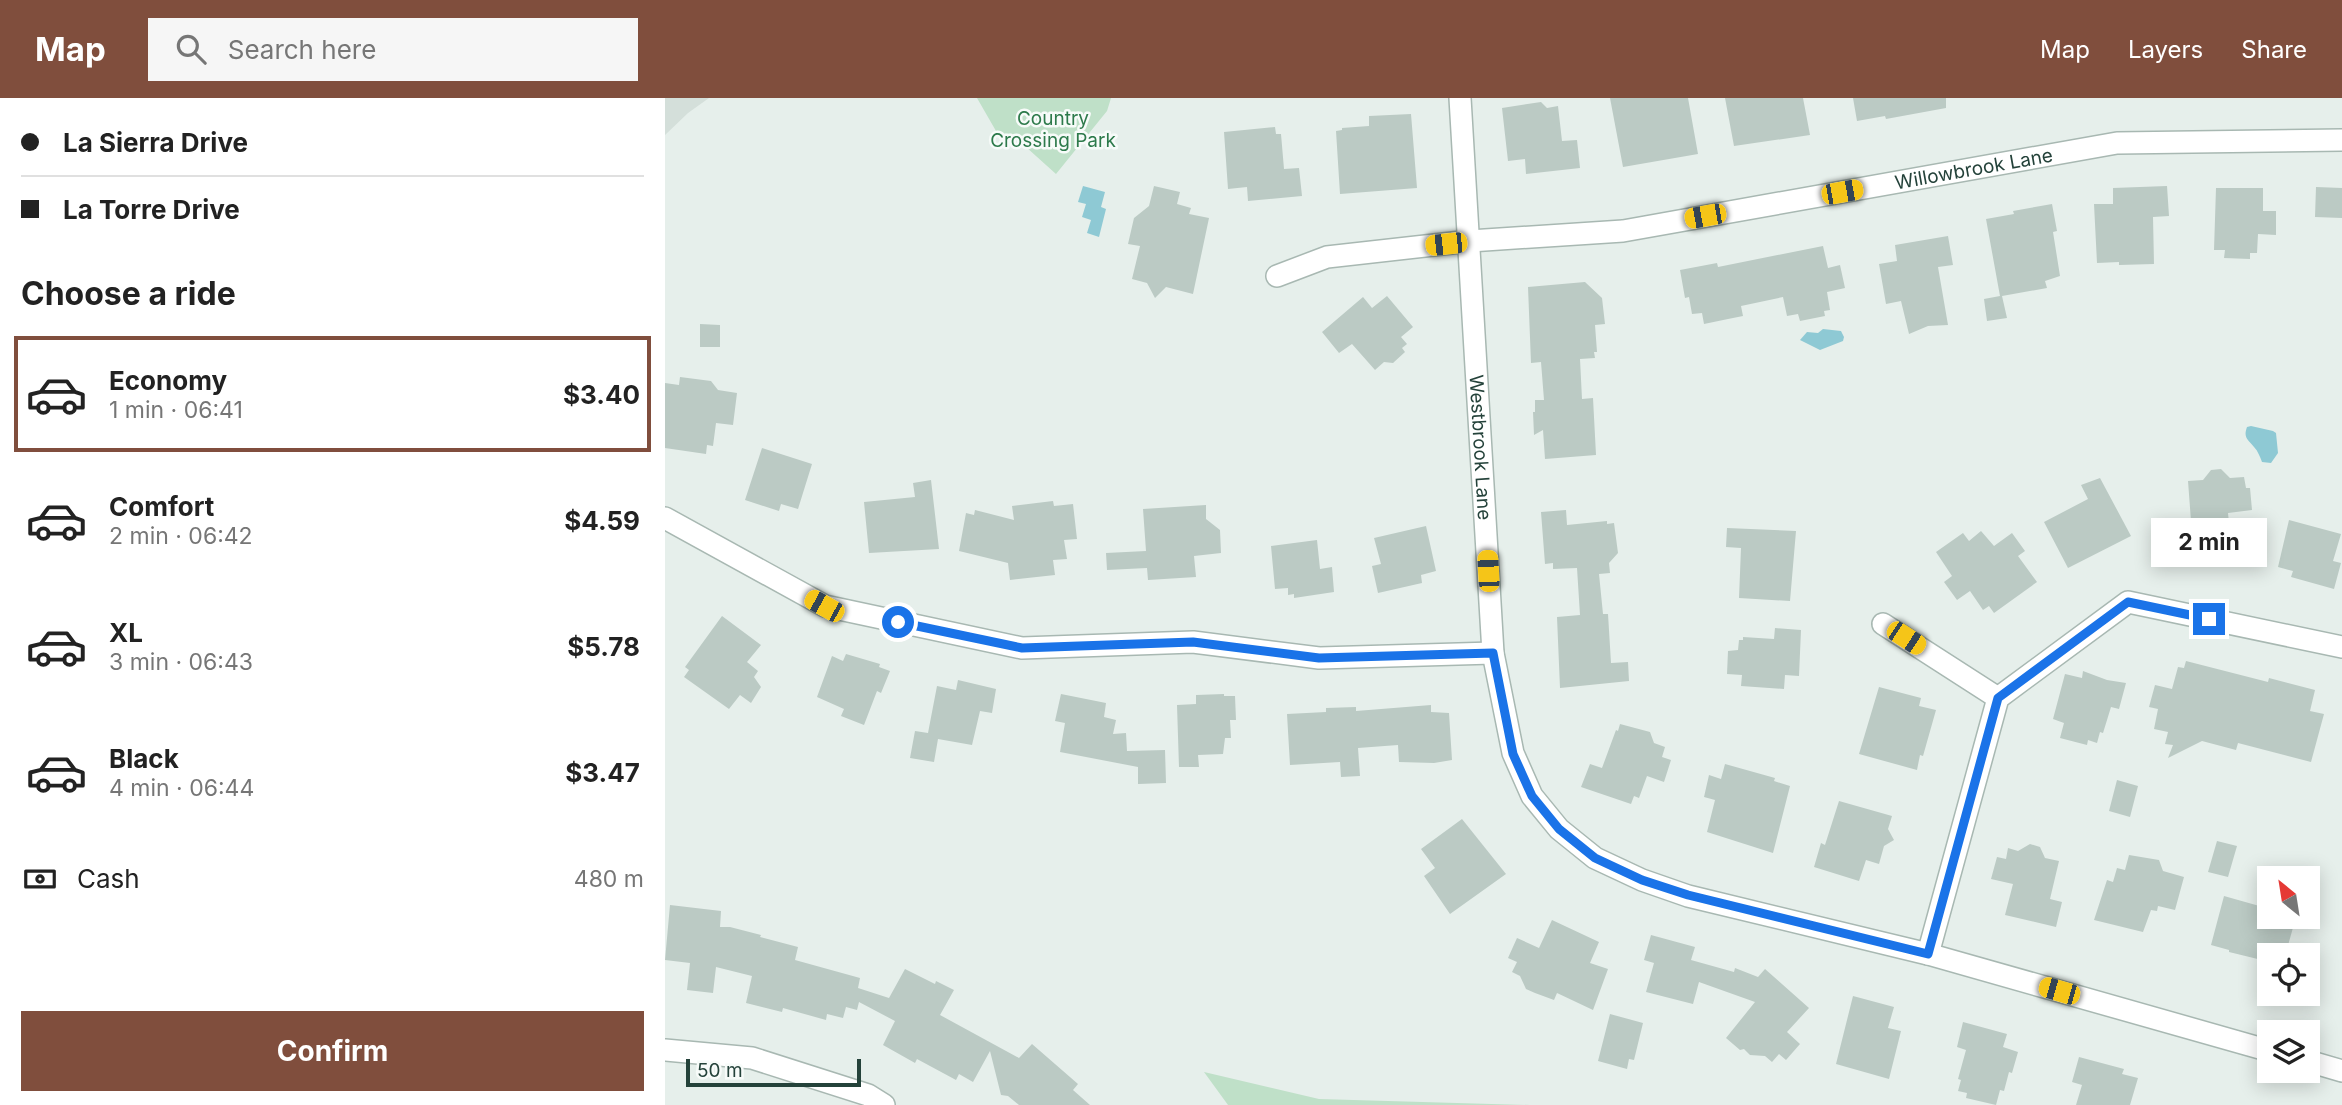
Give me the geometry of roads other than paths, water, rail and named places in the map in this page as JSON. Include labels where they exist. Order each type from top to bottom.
[{"type":"street","name":"Westbrook Lane","points":[[1460,98],[1493,653],[1513,754],[1532,796],[1559,829],[1595,858],[1642,880],[1688,895],[1928,954],[2257,1047]]},
{"type":"street","name":"Willowbrook Lane","points":[[1277,276],[1327,257],[1470,241],[1623,231],[2117,143],[2342,140]]},
{"type":"street","points":[[665,518],[824,606],[1022,648],[1193,642],[1319,658],[1493,653]]},
{"type":"street","points":[[1928,954],[1998,698],[2128,602],[2342,648]]},
{"type":"street","points":[[1883,624],[1998,698]]},
{"type":"street","points":[[665,1050],[752,1058],[868,1095],[884,1105]]},
{"type":"street","points":[[2320,1065],[2342,1071]]},
{"type":"water","points":[[1083,186],[1105,192],[1101,207],[1106,209],[1099,237],[1087,233],[1091,220],[1082,217],[1086,204],[1078,202]]},
{"type":"water","points":[[1823,329],[1841,331],[1843,341],[1820,350],[1800,340],[1807,332],[1818,333]]},
{"type":"water","points":[[2247,427],[2276,433],[2278,453],[2271,463],[2262,462],[2257,450],[2247,438]]},
{"type":"park label","name":"Country Crossing Park","points":[[1053,129]]}]
